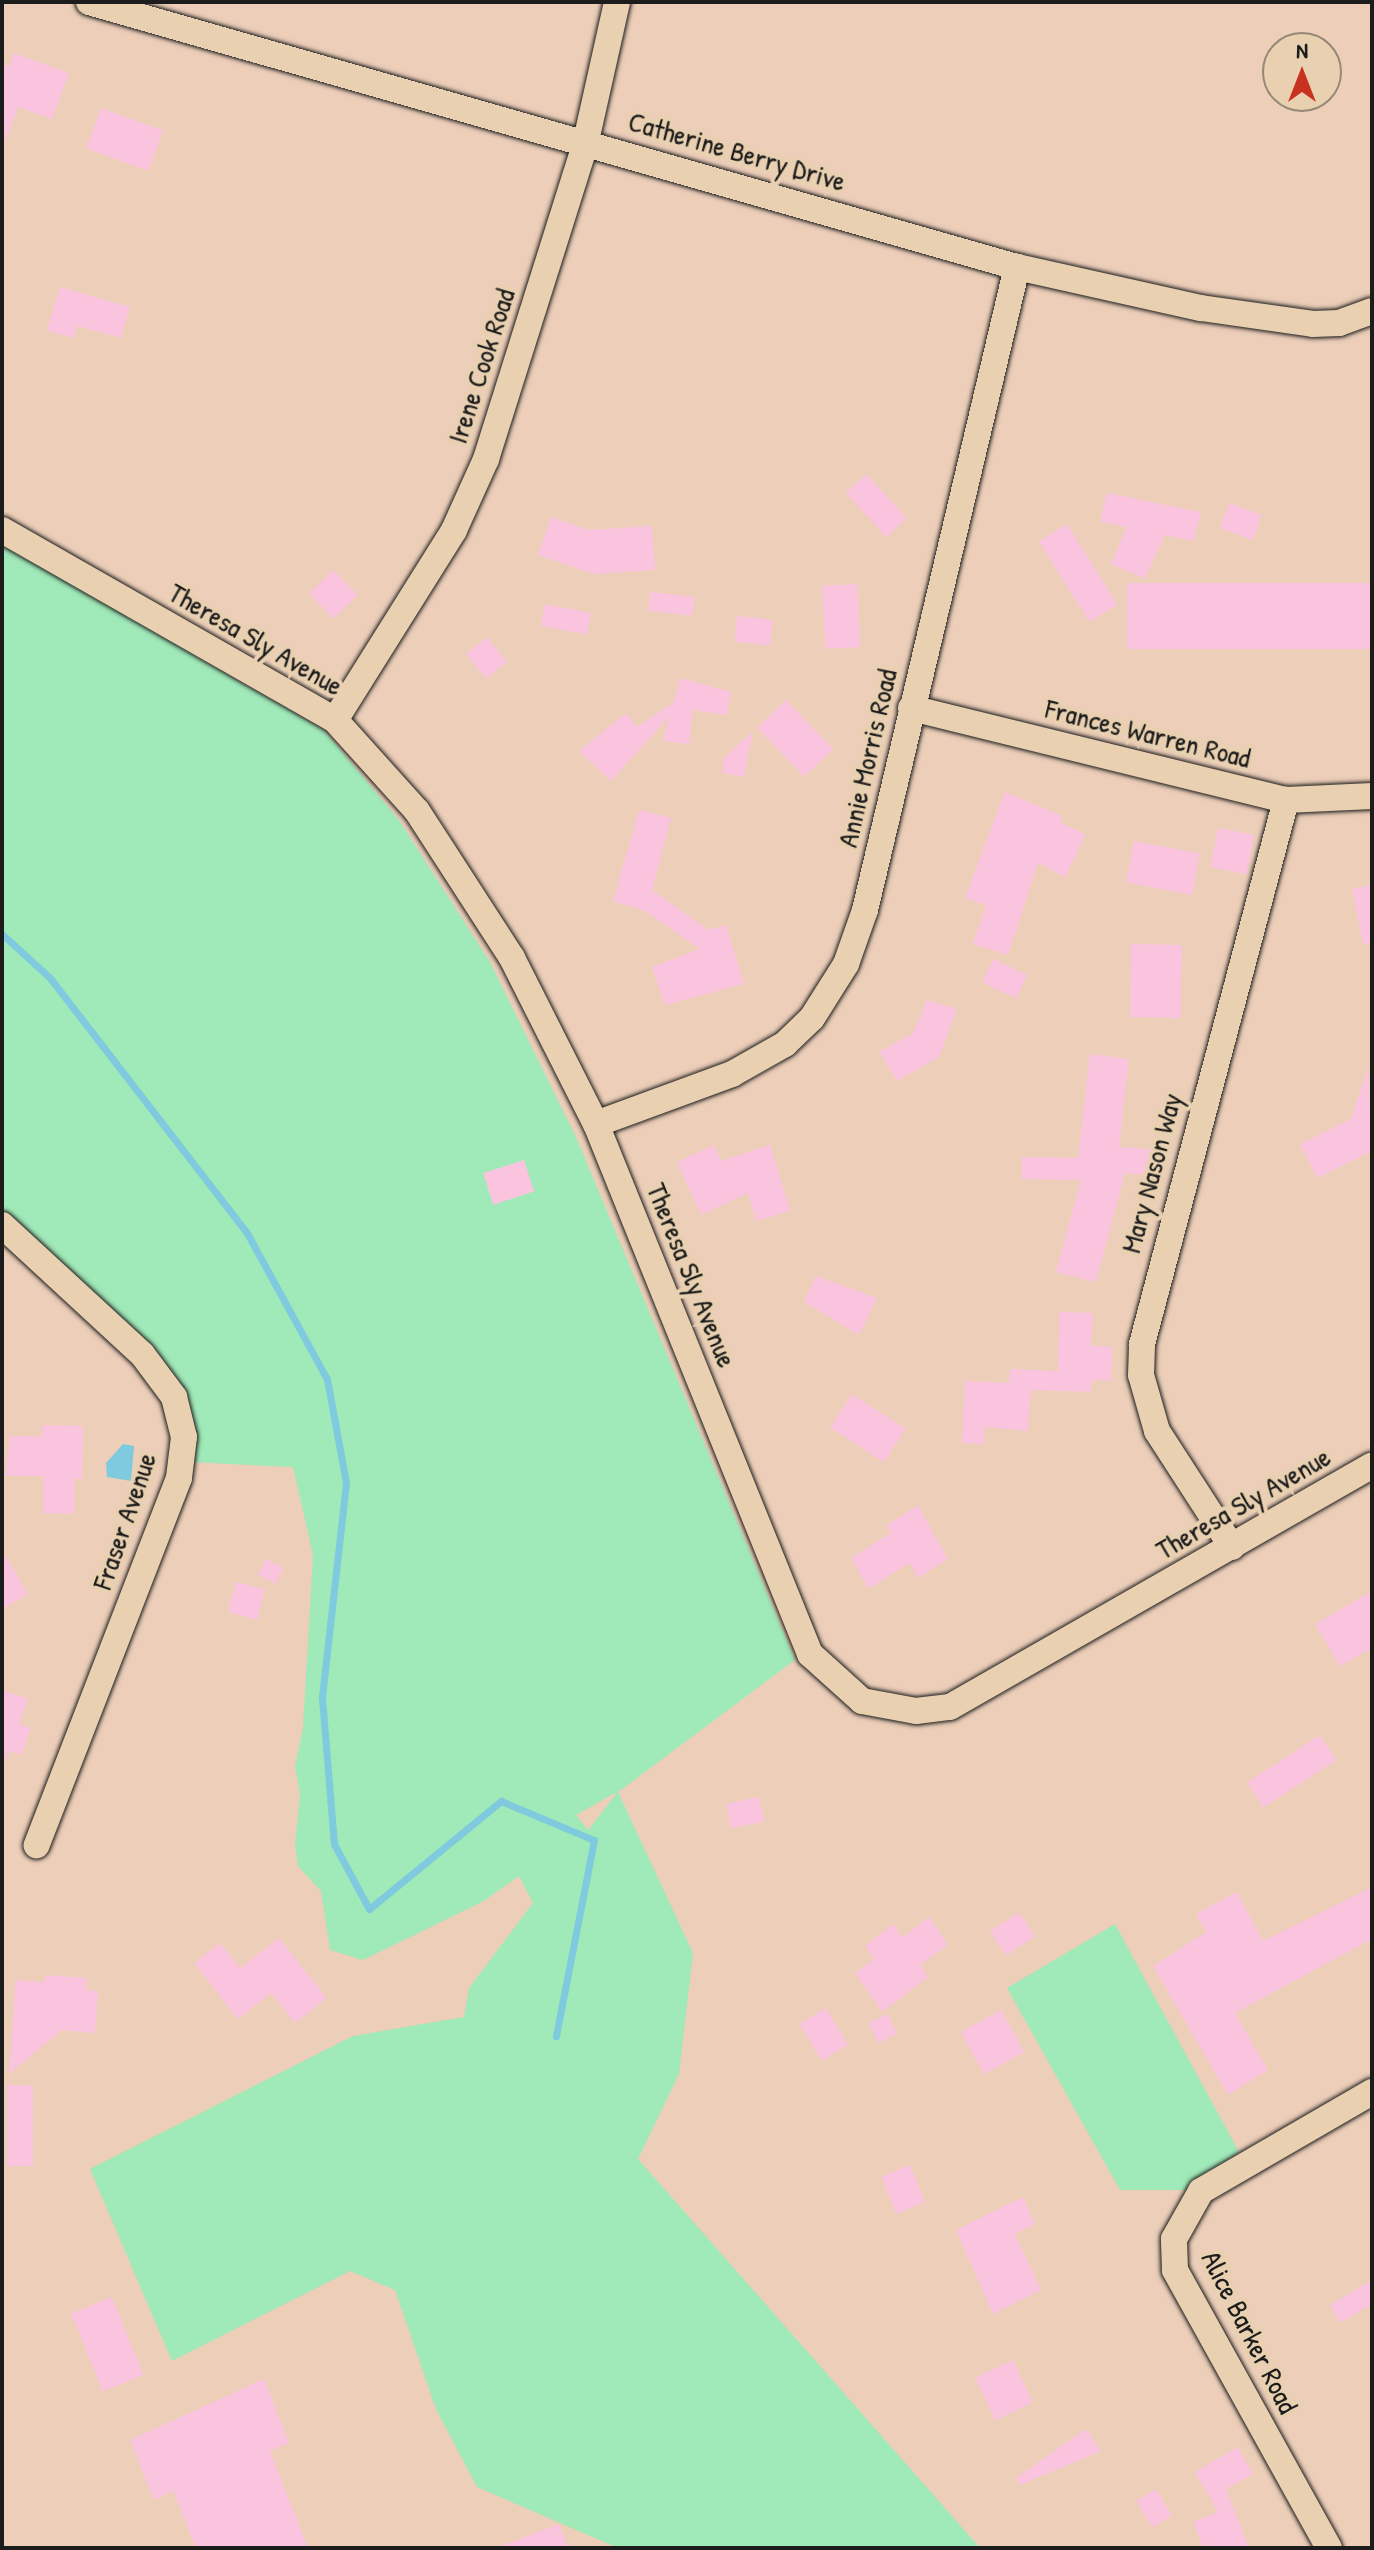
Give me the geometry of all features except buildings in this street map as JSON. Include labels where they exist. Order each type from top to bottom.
[{"type":"street","name":"Catherine Berry Drive","points":[[89,2],[586,141],[1017,267],[1201,308],[1313,324],[1339,323],[1372,311]]},
{"type":"street","name":"Irene Cook Road","points":[[335,720],[454,530],[486,459],[586,141],[617,2]]},
{"type":"street","name":"Annie Morris Road","points":[[596,1124],[732,1074],[785,1044],[812,1018],[846,964],[865,910],[1017,267]]},
{"type":"street","name":"Theresa Sly Avenue","points":[[2,530],[335,720],[426,824],[512,958],[596,1124],[810,1654],[862,1701],[902,1710],[950,1707],[1372,1465]]},
{"type":"street","name":"Frances Warren Road","points":[[911,708],[1286,800],[1372,796]]},
{"type":"street","name":"Mary Nason Way","points":[[1232,1547],[1157,1431],[1141,1375],[1142,1344],[1286,800]]},
{"type":"street","name":"Fraser Avenue","points":[[2,1225],[142,1354],[174,1397],[184,1437],[179,1478],[37,1845]]},
{"type":"street","name":"Alice Barker Road","points":[[1329,2548],[1175,2270],[1174,2239],[1201,2191],[1372,2092]]},
{"type":"green space","points":[[2,544],[324,730],[399,820],[490,962],[576,1137],[795,1660],[618,1792],[693,1953],[679,2074],[638,2159],[980,2548],[618,2548],[477,2487],[436,2409],[395,2290],[350,2271],[172,2361],[90,2169],[353,2036],[464,2017],[469,1988],[533,1903],[519,1876],[484,1901],[363,1960],[330,1950],[321,1891],[298,1866],[295,1843],[300,1795],[295,1766],[303,1728],[313,1555],[293,1467],[188,1462],[180,1394],[2,1215]],"holes":[[[616,1794],[588,1830],[576,1815]]]},
{"type":"green space","points":[[1115,1924],[1239,2152],[1186,2190],[1120,2190],[1007,1988]]},
{"type":"water","points":[[123,1444],[134,1446],[131,1481],[107,1477],[106,1463]]},
{"type":"waterway","points":[[2,934],[50,978],[247,1233],[327,1379],[346,1483],[322,1698],[334,1844],[369,1909],[501,1801],[594,1840],[556,2036]]}]
